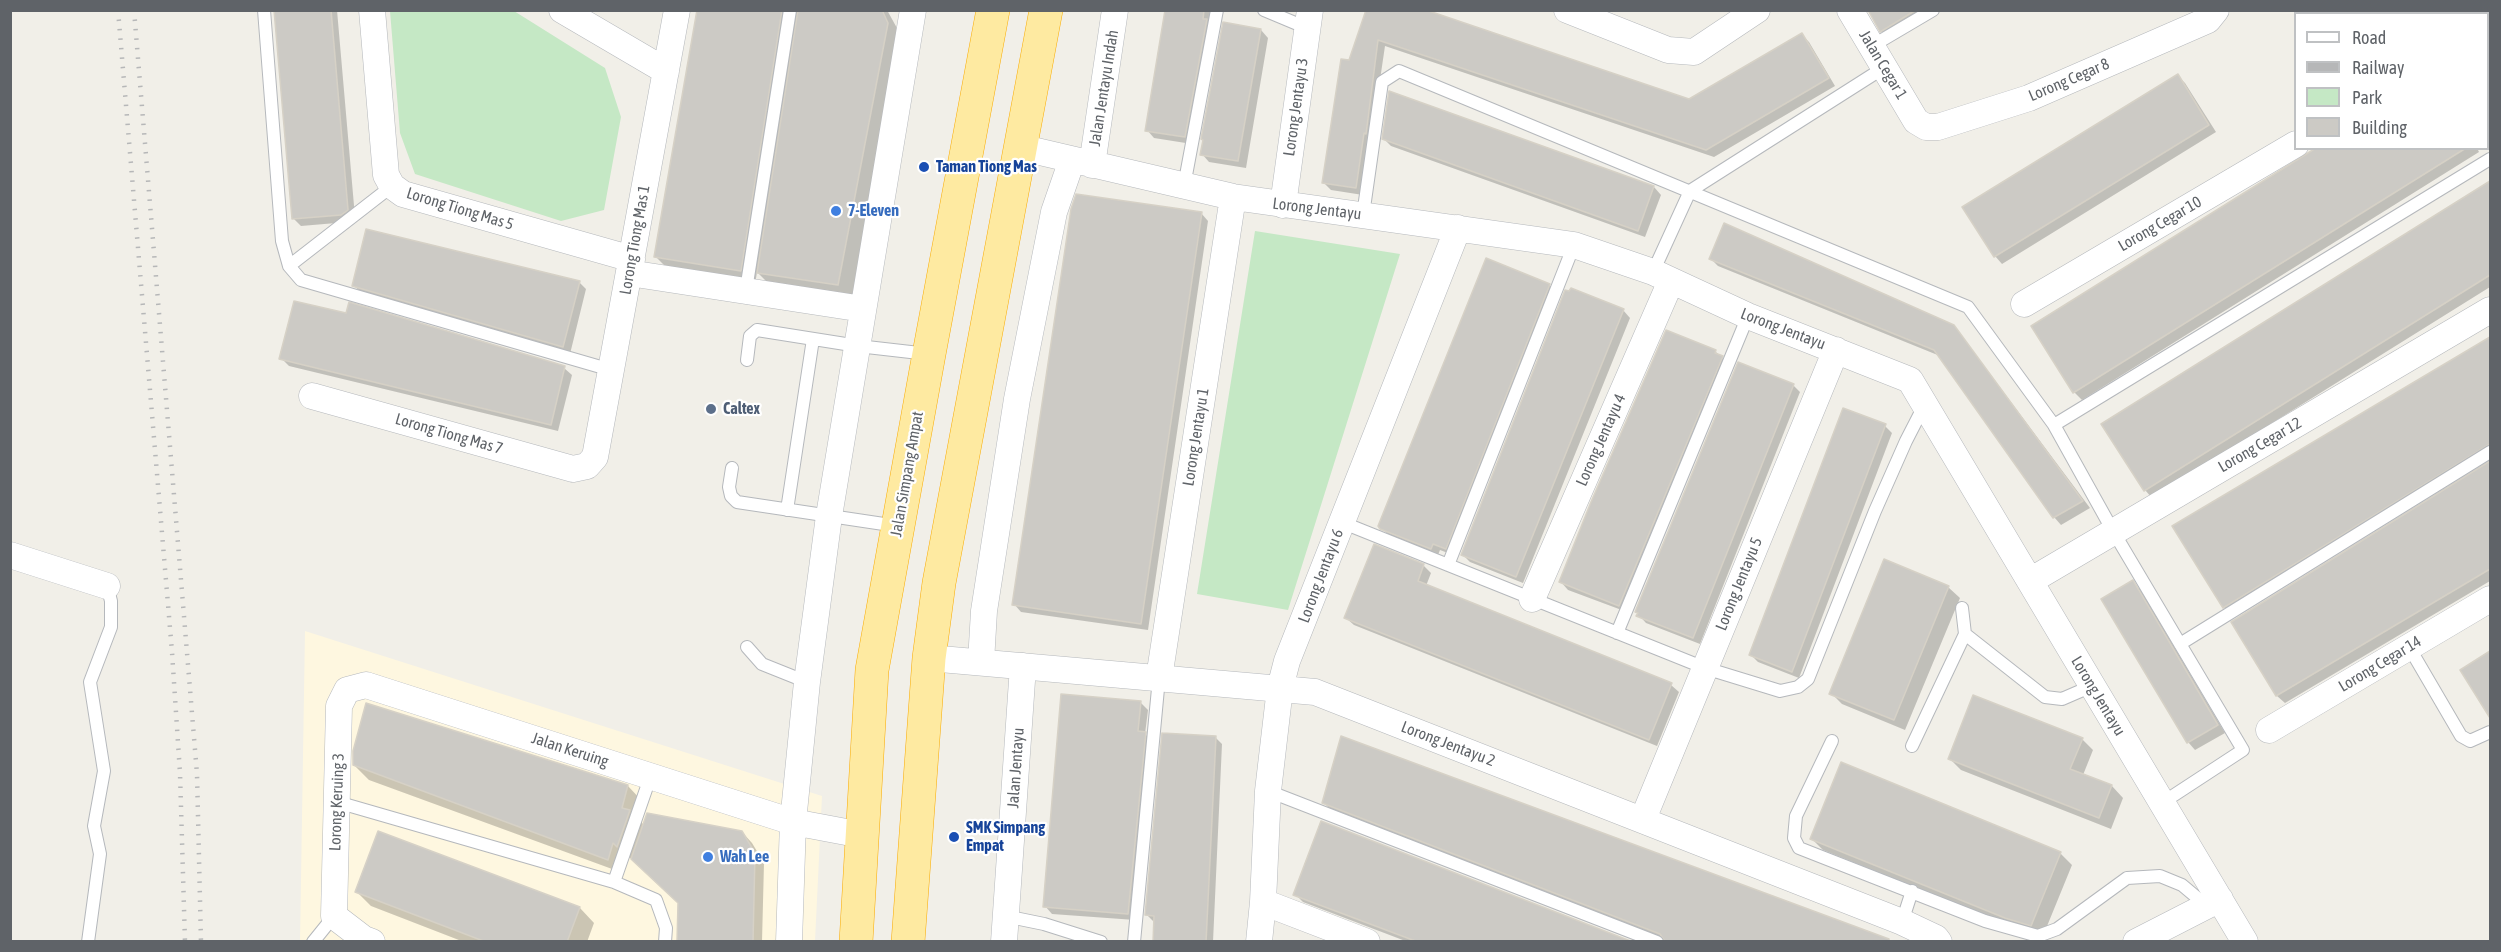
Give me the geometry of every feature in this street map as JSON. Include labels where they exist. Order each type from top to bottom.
[{"type":"highway","name":"Jalan Simpang Ampat","points":[[856,942],[872,670],[928,354],[993,10]]},
{"type":"highway","points":[[908,942],[930,658],[939,583],[1046,10]]},
{"type":"street","name":"Lorong Tiong Mas 5","points":[[372,10],[386,175],[392,186],[403,194],[630,266],[746,290],[863,309]]},
{"type":"street","points":[[562,10],[666,71]]},
{"type":"street","name":"Lorong Tiong Mas 1","points":[[586,466],[595,457],[677,10]]},
{"type":"street","points":[[789,942],[793,822],[807,682],[829,516],[914,10]]},
{"type":"street","name":"Jalan Jentayu Indah","points":[[981,662],[984,611],[1017,399],[1054,212],[1082,162],[1115,10]]},
{"type":"street","points":[[1567,10],[1614,23],[1668,50],[1694,52],[1757,10]]},
{"type":"street","name":"Jalan Cegar 1","points":[[1850,10],[1917,121]]},
{"type":"street","name":"Lorong Cegar 8","points":[[1917,121],[1926,127],[1938,127],[2028,98],[2208,20],[2216,12]]},
{"type":"street","name":"Lorong Jentayu 3","points":[[1283,205],[1309,20]]},
{"type":"street","name":"Lorong Cegar 10","points":[[2024,304],[2294,145]]},
{"type":"street","name":"Lorong Jentayu","points":[[1019,147],[1233,197],[1574,245],[1662,277],[1748,316],[1910,380],[2162,803],[2213,902],[2245,942]]},
{"type":"street","name":"Lorong Jentayu 1","points":[[1159,678],[1233,197]]},
{"type":"street","name":"Lorong Jentayu 6","points":[[1259,942],[1268,791],[1280,688],[1287,661],[1458,228]]},
{"type":"street","name":"Lorong Jentayu 4","points":[[1532,599],[1662,277]]},
{"type":"street","name":"Lorong Cegar 12","points":[[2030,581],[2490,310]]},
{"type":"street","name":"Lorong Jentayu 5","points":[[1643,819],[1836,350]]},
{"type":"street","name":"Lorong Tiong Mas 7","points":[[312,396],[573,469],[586,466]]},
{"type":"street","points":[[10,555],[107,586]]},
{"type":"street","name":"Lorong Cegar 14","points":[[2269,730],[2490,599]]},
{"type":"street","name":"Lorong Jentayu 2","points":[[930,658],[1315,692],[1902,922],[1940,942]]},
{"type":"street","name":"Jalan Jentayu","points":[[1004,942],[1023,666]]},
{"type":"street","name":"Jalan Keruing","points":[[347,690],[366,685],[793,822],[862,835]]},
{"type":"street","name":"Lorong Keruing 3","points":[[333,916],[339,706],[347,690]]},
{"type":"street","points":[[1263,902],[1367,942]]},
{"type":"street","points":[[2136,942],[2213,902]]},
{"type":"street","points":[[333,916],[364,939],[372,942]]},
{"type":"lane","points":[[264,10],[282,241],[289,266],[301,280],[611,370]]},
{"type":"lane","points":[[746,290],[790,10]]},
{"type":"lane","points":[[1184,186],[1218,10]]},
{"type":"lane","points":[[1264,10],[1309,20]]},
{"type":"lane","points":[[1662,277],[1690,191],[1879,57],[1933,10]]},
{"type":"lane","points":[[1363,215],[1382,82],[1398,71],[1968,307],[2054,425],[2113,531],[2243,750],[2162,803]]},
{"type":"lane","points":[[2054,425],[2490,159]]},
{"type":"lane","points":[[289,266],[392,186]]},
{"type":"lane","points":[[1448,565],[1574,245]]},
{"type":"lane","points":[[1617,633],[1748,316]]},
{"type":"lane","points":[[747,360],[750,336],[757,330],[858,346],[928,354]]},
{"type":"lane","points":[[787,510],[813,339]]},
{"type":"lane","points":[[1341,522],[1705,668],[1780,691],[1798,687],[1808,679],[1875,512],[1925,404]]},
{"type":"lane","points":[[2180,644],[2490,452]]},
{"type":"lane","points":[[732,468],[729,487],[731,496],[737,502],[898,526]]},
{"type":"lane","points":[[88,942],[100,854],[94,826],[104,771],[90,682],[111,627],[111,601],[107,586]]},
{"type":"lane","points":[[1912,746],[1965,634],[1962,608]]},
{"type":"lane","points":[[1965,634],[2045,697],[2062,699],[2092,686]]},
{"type":"lane","points":[[747,647],[762,664],[807,682]]},
{"type":"lane","points":[[2409,647],[2461,736],[2470,741],[2490,732]]},
{"type":"lane","points":[[1134,942],[1159,678]]},
{"type":"lane","points":[[1832,741],[1796,816],[1794,838],[1799,848],[1985,921],[2038,936],[2057,929],[2127,878],[2160,876],[2213,902]]},
{"type":"lane","points":[[614,882],[651,775]]},
{"type":"lane","points":[[1268,791],[1657,942]]},
{"type":"lane","points":[[337,802],[614,882],[656,900],[666,928],[665,942]]},
{"type":"lane","points":[[1902,922],[1912,891]]},
{"type":"lane","points":[[313,942],[333,916]]},
{"type":"lane","points":[[1005,916],[1044,924],[1101,942]]},
{"type":"shaded area","points":[[305,631],[822,796],[815,941],[300,942]]},
{"type":"green space","points":[[390,11],[514,11],[605,68],[621,117],[604,210],[561,221],[415,174],[400,133]]},
{"type":"green space","points":[[1255,231],[1400,254],[1288,610],[1197,594]]},
{"type":"building","points":[[274,10],[331,10],[348,210],[341,215],[292,219]]},
{"type":"building","points":[[697,10],[782,10],[741,271],[654,257]]},
{"type":"building","points":[[798,10],[882,10],[888,23],[838,285],[757,273]]},
{"type":"building","points":[[1165,10],[1204,10],[1203,19],[1207,19],[1185,137],[1145,131]]},
{"type":"building","points":[[1366,10],[1426,10],[1689,99],[1802,33],[1829,78],[1706,150],[1378,40],[1366,134],[1364,133],[1356,188],[1322,183],[1341,59],[1349,60]]},
{"type":"building","points":[[1868,10],[1916,10],[1880,32]]},
{"type":"building","points":[[1223,22],[1261,29],[1238,161],[1200,155]]},
{"type":"building","points":[[2178,74],[2209,125],[1994,257],[1962,207]]},
{"type":"building","points":[[1389,91],[1654,186],[1638,231],[1382,139]]},
{"type":"building","points":[[2313,150],[2463,150],[2073,393],[2031,326]]},
{"type":"building","points":[[2490,181],[2490,275],[2144,491],[2101,424]]},
{"type":"building","points":[[1076,194],[1202,212],[1141,624],[1012,605],[1071,209]]},
{"type":"building","points":[[1724,223],[1954,325],[2083,501],[2053,518],[1934,350],[1709,259]]},
{"type":"building","points":[[366,229],[580,281],[563,347],[352,286]]},
{"type":"building","points":[[1486,258],[1550,284],[1446,549],[1433,544],[1431,549],[1380,529],[1378,526]]},
{"type":"building","points":[[1571,288],[1624,309],[1516,577],[1461,555],[1565,290],[1569,291]]},
{"type":"building","points":[[294,301],[346,313],[349,302],[565,366],[551,425],[279,359]]},
{"type":"building","points":[[1666,330],[1716,350],[1715,353],[1723,356],[1619,606],[1559,582],[1591,502]]},
{"type":"building","points":[[2490,337],[2490,444],[2223,608],[2172,526]]},
{"type":"building","points":[[1738,362],[1794,384],[1693,638],[1636,616],[1638,613],[1635,612]]},
{"type":"building","points":[[1843,408],[1886,424],[1792,672],[1749,655]]},
{"type":"building","points":[[2490,461],[2490,569],[2276,696],[2231,622]]},
{"type":"building","points":[[1374,544],[1424,564],[1418,581],[1672,683],[1649,740],[1344,618]]},
{"type":"building","points":[[1884,559],[1949,586],[1894,720],[1829,694]]},
{"type":"building","points":[[2133,580],[2218,725],[2187,743],[2101,599]]},
{"type":"building","points":[[2490,651],[2490,718],[2460,670]]},
{"type":"building","points":[[1061,694],[1141,701],[1138,731],[1146,732],[1128,914],[1043,907]]},
{"type":"building","points":[[1973,695],[2083,738],[2070,769],[2112,785],[2099,818],[1948,759]]},
{"type":"building","points":[[366,703],[628,785],[622,808],[630,810],[617,847],[613,843],[608,860],[353,765],[353,751]]},
{"type":"building","points":[[1162,733],[1216,736],[1206,942],[1153,942],[1154,916],[1145,915]]},
{"type":"building","points":[[1341,736],[1889,939],[1889,942],[1665,942],[1660,934],[1322,803]]},
{"type":"building","points":[[1841,762],[2061,852],[2031,926],[2005,918],[1810,839]]},
{"type":"building","points":[[647,813],[742,831],[755,853],[753,942],[677,942],[678,903],[631,859]]},
{"type":"building","points":[[1321,821],[1633,942],[1418,942],[1293,895]]},
{"type":"building","points":[[378,831],[580,907],[567,942],[486,942],[355,892]]},
{"type":"railway","points":[[118,10],[172,652],[180,773],[185,942]]},
{"type":"railway","points":[[134,10],[197,774],[201,942]]},
{"type":"place","name":"Taman Tiong Mas","points":[[924,167]]},
{"type":"place","name":"7-Eleven","points":[[836,211]]},
{"type":"place","name":"Caltex","points":[[711,409]]},
{"type":"place","name":"SMK Simpang Empat","points":[[954,837]]},
{"type":"place","name":"Wah Lee","points":[[708,857]]}]
